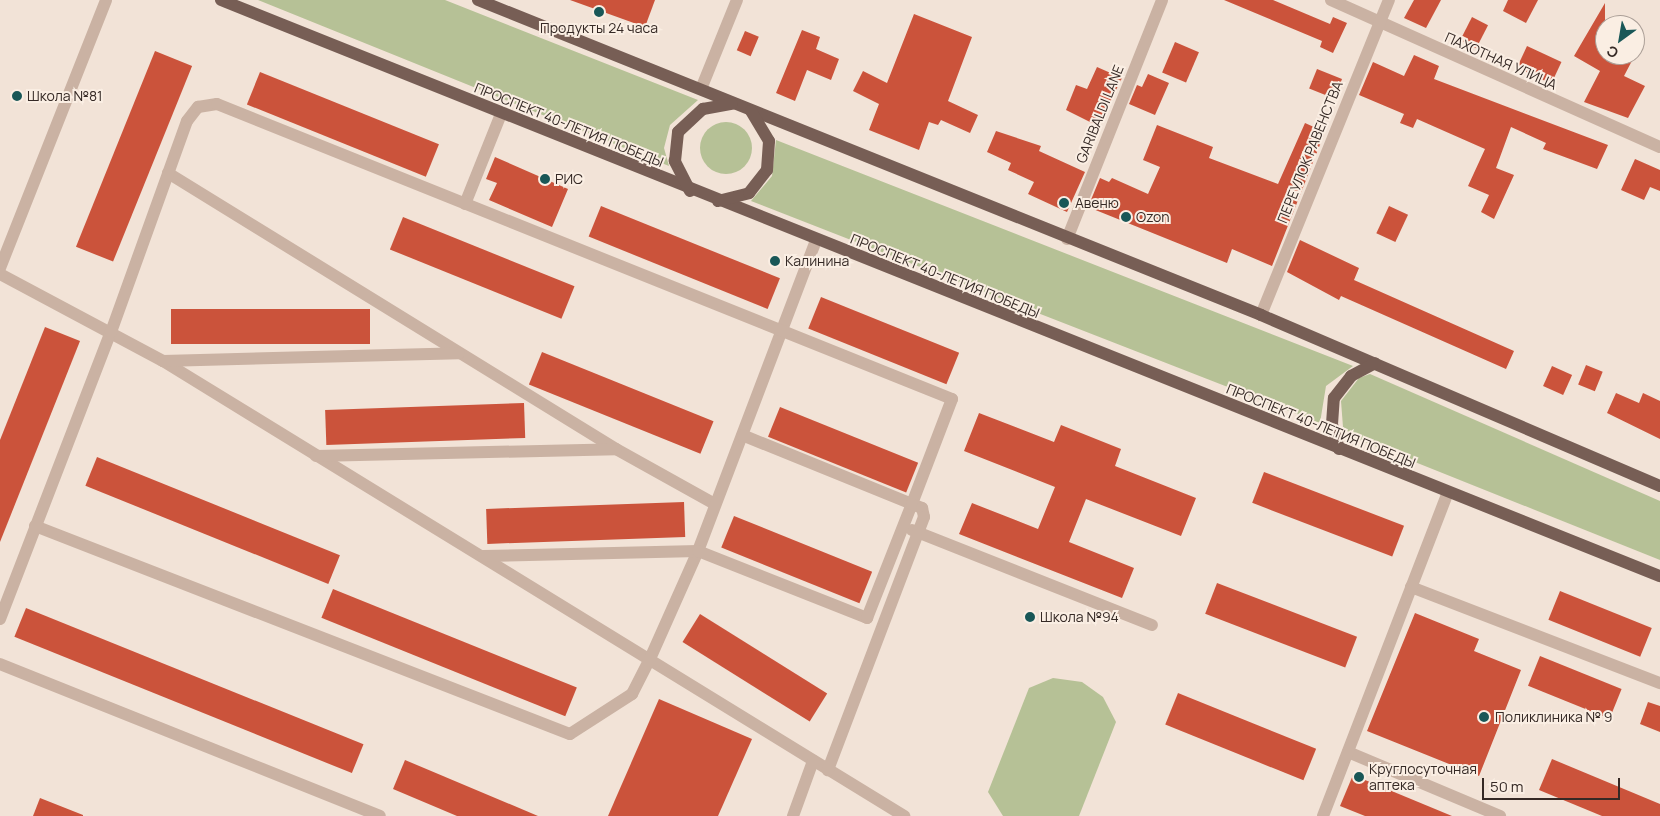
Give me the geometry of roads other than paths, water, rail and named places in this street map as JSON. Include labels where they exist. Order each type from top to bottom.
[{"type":"main road","name":"ПРОСПЕКТ 40-ЛЕТИЯ ПОБЕДЫ","points":[[221,0],[690,191],[1660,576]]},
{"type":"main road","points":[[478,0],[1067,239],[1261,315],[1660,486]]},
{"type":"main road","points":[[690,191],[675,161],[678,132],[703,109],[734,104]]},
{"type":"main road","points":[[716,201],[749,193],[767,170],[769,141],[751,111]]},
{"type":"main road","points":[[1339,449],[1332,424],[1334,398],[1351,376],[1375,363]]},
{"type":"street","points":[[0,268],[3,249],[106,0]]},
{"type":"street","points":[[701,89],[737,0]]},
{"type":"street","name":"GARIBALDI LANE","points":[[1067,239],[1162,0]]},
{"type":"street","name":"ПАХОТНАЯ УЛИЦА","points":[[1331,0],[1660,147]]},
{"type":"street","name":"ПЕРЕУЛОК РАВЕНСТВА","points":[[1261,315],[1389,0]]},
{"type":"street","points":[[0,619],[111,332],[187,121],[198,107],[217,104],[952,399],[866,618],[698,551],[483,556]]},
{"type":"street","points":[[465,204],[501,114]]},
{"type":"street","points":[[168,173],[616,450],[715,504]]},
{"type":"street","points":[[35,526],[570,734],[632,694],[649,661],[698,551],[816,240]]},
{"type":"street","points":[[0,274],[163,360],[315,456],[483,556],[649,661],[904,816]]},
{"type":"street","points":[[163,360],[459,353]]},
{"type":"street","points":[[742,436],[912,504],[925,512],[828,770]]},
{"type":"street","points":[[315,456],[616,450]]},
{"type":"street","points":[[1323,816],[1448,492]]},
{"type":"street","points":[[903,526],[1152,626]]},
{"type":"street","points":[[1411,587],[1660,683]]},
{"type":"street","points":[[0,664],[380,816]]},
{"type":"street","points":[[1348,752],[1500,816]]},
{"type":"street","points":[[794,816],[813,761]]},
{"type":"place","name":"Продукты 24 часа","points":[[599,12]]},
{"type":"place","name":"Школа №81","points":[[17,96]]},
{"type":"place","name":"РИС","points":[[545,179]]},
{"type":"place","name":"Авеню","points":[[1064,203]]},
{"type":"place","name":"Ozon","points":[[1126,217]]},
{"type":"place","name":"Калинина","points":[[775,261]]},
{"type":"place","name":"Школа №94","points":[[1030,617]]},
{"type":"place","name":"Поликлиника № 9","points":[[1484,717]]},
{"type":"place","name":"Круглосуточная аптека","points":[[1359,777]]}]
